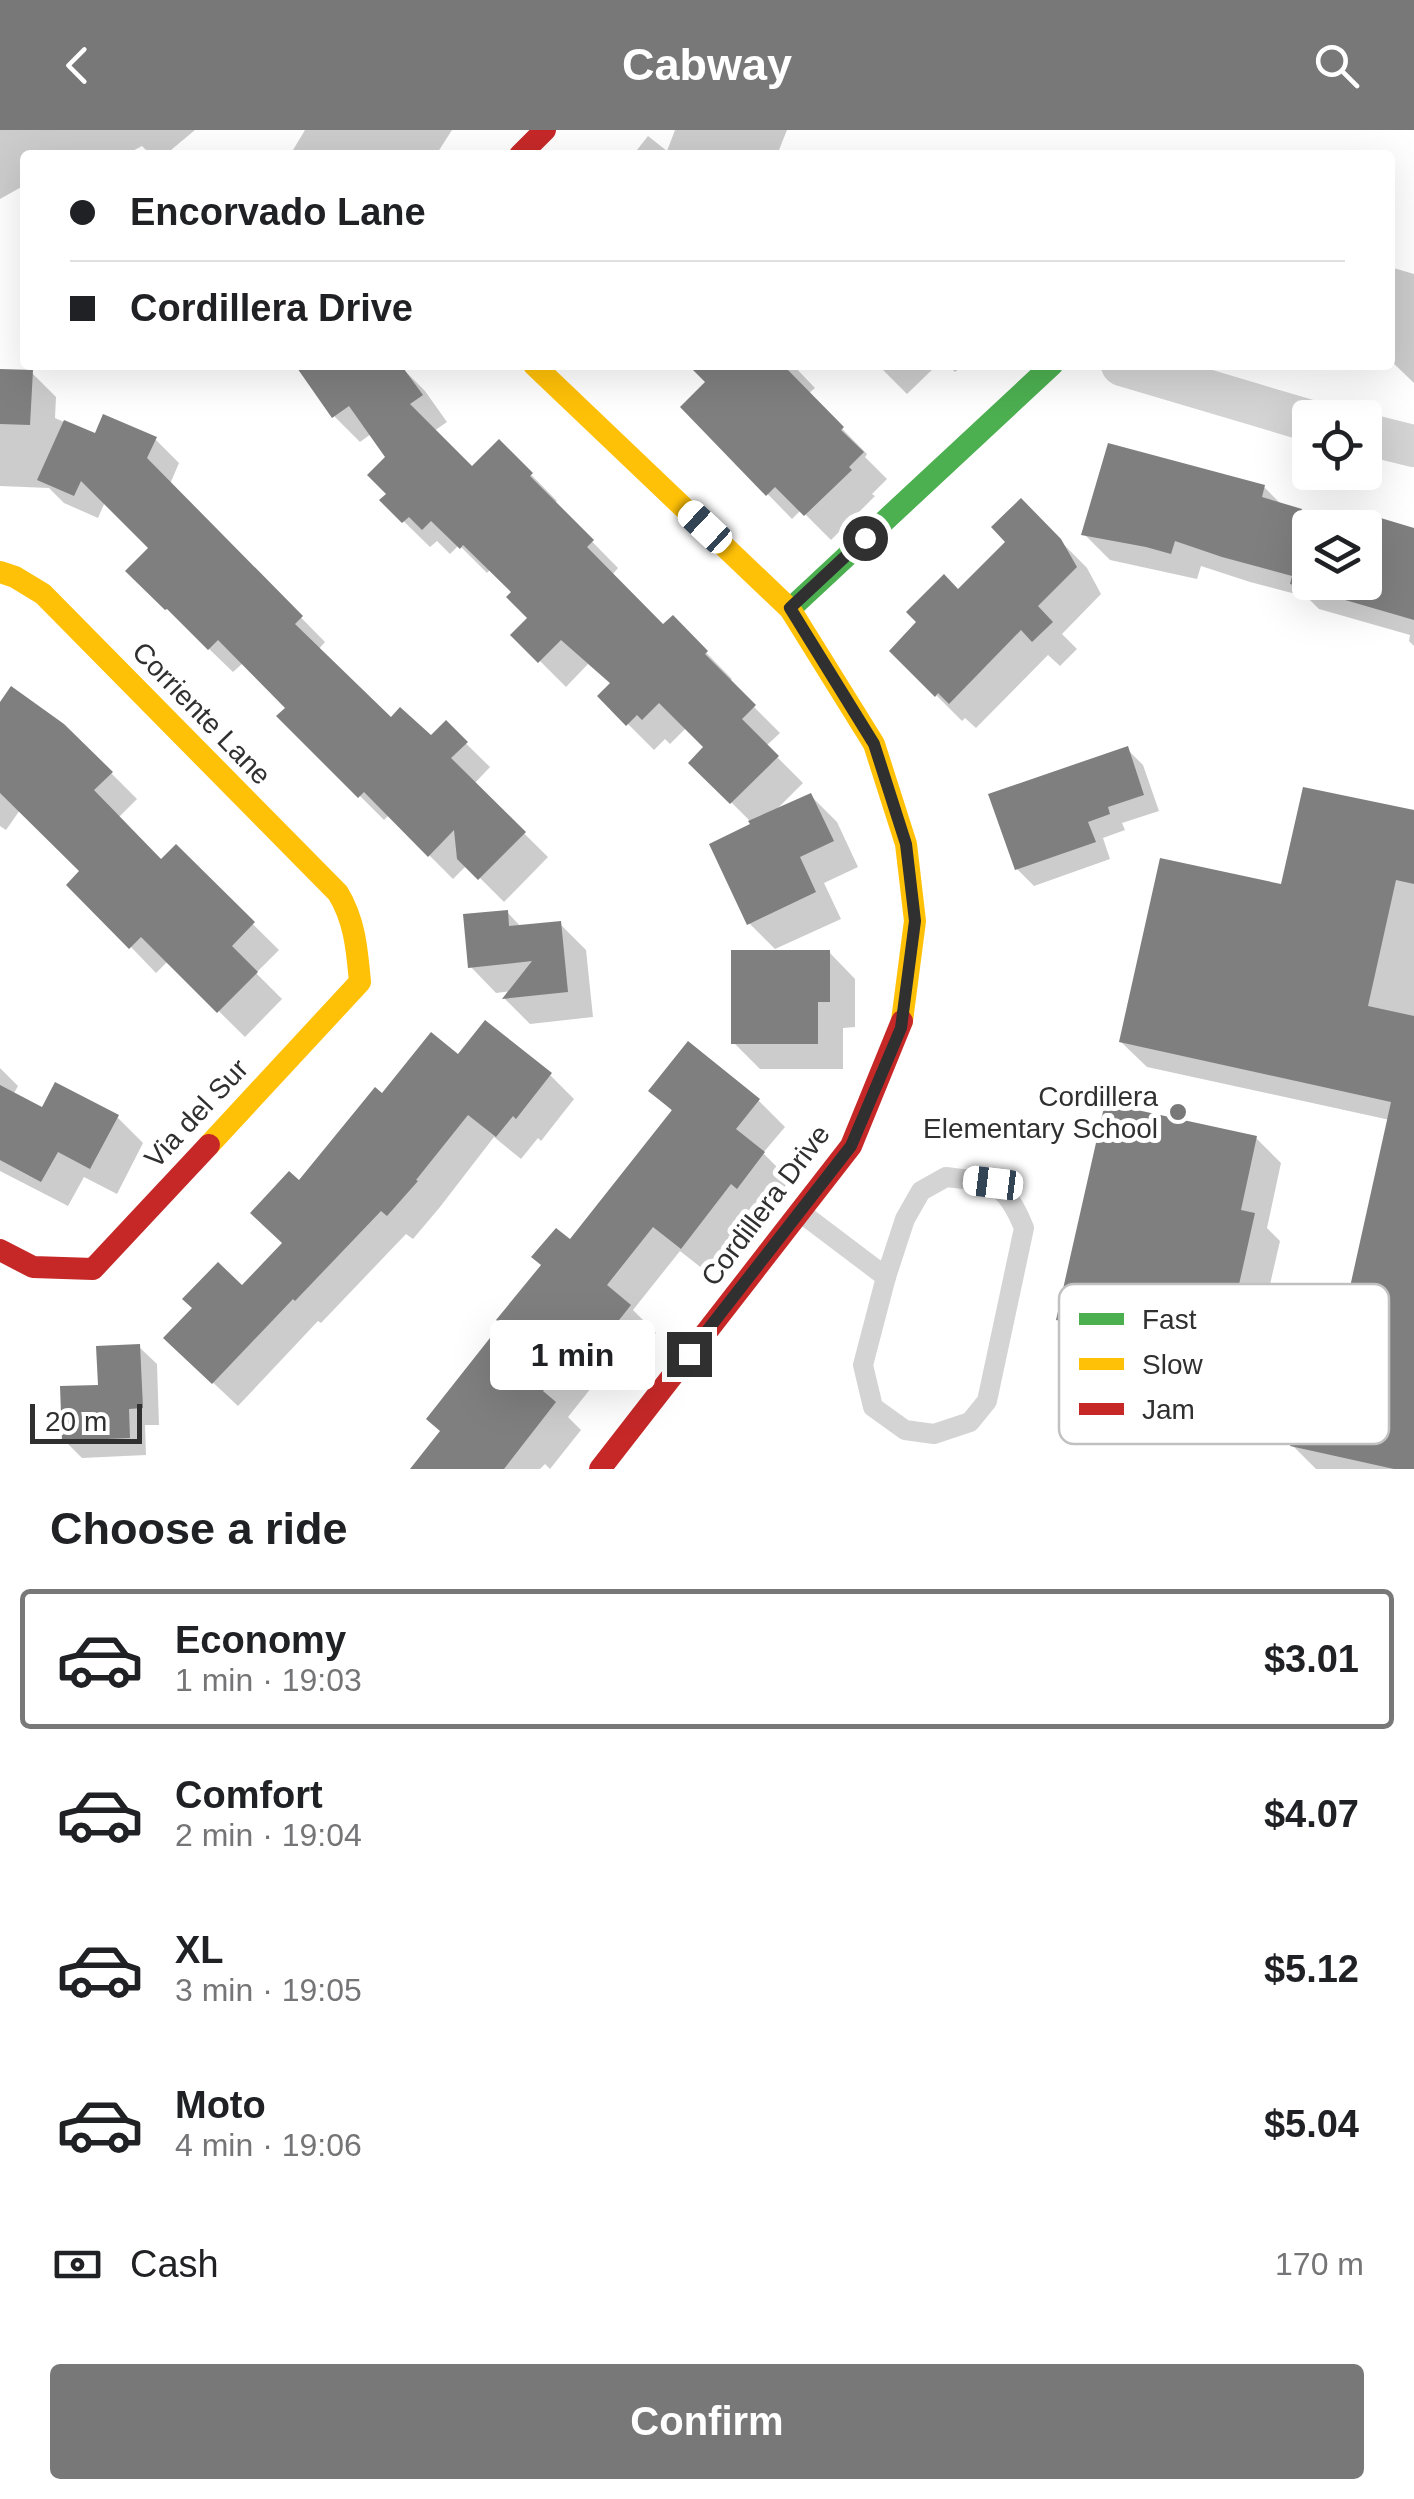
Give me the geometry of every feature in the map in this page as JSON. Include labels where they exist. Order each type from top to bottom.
[{"type":"street","points":[[525,150],[545,130]]},
{"type":"street","name":"Cordillera Drive","points":[[539,370],[790,608],[874,744],[906,844],[915,921],[901,1028],[851,1146],[600,1469]]},
{"type":"street","points":[[790,608],[1047,370]]},
{"type":"street","points":[[1139,370],[1292,416]]},
{"type":"street","points":[[1382,438],[1414,446]]},
{"type":"street","name":"Corriente Lane","points":[[0,572],[43,594],[350,910]]},
{"type":"street","name":"Via del Sur","points":[[0,1250],[32,1266],[93,1268],[360,982],[350,910]]},
{"type":"lane","points":[[946,1177],[993,1183],[1014,1202],[1024,1228],[987,1401],[970,1422],[934,1434],[905,1430],[873,1406],[863,1365],[886,1277],[905,1219],[922,1191],[946,1177]]},
{"type":"lane","points":[[800,1212],[886,1277]]},
{"type":"building","points":[[0,369],[33,370],[30,425],[0,424]]},
{"type":"building","points":[[298,370],[405,370],[423,395],[410,404],[472,466],[499,439],[594,540],[587,547],[663,624],[673,615],[756,705],[742,719],[779,756],[730,804],[688,763],[703,747],[659,703],[642,720],[637,715],[626,726],[597,696],[610,683],[561,640],[538,663],[510,635],[527,618],[506,597],[511,592],[463,545],[460,549],[431,521],[422,530],[409,517],[402,523],[379,500],[386,494],[367,475],[385,457],[349,406],[332,418]]},
{"type":"building","points":[[693,370],[788,370],[864,452],[849,467],[852,470],[804,516],[775,487],[766,496],[680,407],[705,382]]},
{"type":"building","points":[[103,414],[157,437],[147,458],[303,616],[295,624],[391,717],[400,707],[431,735],[446,720],[468,742],[451,758],[526,832],[478,880],[457,859],[454,830],[428,857],[364,792],[358,798],[276,716],[285,708],[218,640],[208,650],[125,571],[148,548],[81,481],[74,496],[37,480],[64,420],[95,433]]},
{"type":"building","points":[[1108,443],[1265,485],[1262,497],[1302,509],[1292,510],[1292,576],[1175,541],[1171,554],[1081,535]]},
{"type":"building","points":[[1021,498],[1061,539],[1077,567],[1038,606],[1053,622],[1032,642],[1021,630],[949,704],[938,693],[935,697],[889,651],[916,622],[906,612],[944,574],[958,589],[1005,542],[991,527]]},
{"type":"building","points":[[1382,518],[1414,528],[1414,620],[1345,600],[1382,600]]},
{"type":"building","points":[[11,686],[64,724],[113,772],[94,790],[161,859],[176,844],[255,922],[232,946],[258,972],[217,1013],[141,937],[129,949],[66,885],[79,871],[0,793],[0,702]]},
{"type":"building","points":[[1128,746],[1144,795],[1108,807],[1110,814],[1088,822],[1096,842],[1015,870],[988,794]]},
{"type":"building","points":[[1303,787],[1414,810],[1414,884],[1396,880],[1368,1006],[1414,1016],[1414,1469],[1394,1469],[1290,1446],[1389,1444],[1389,1284],[1351,1284],[1391,1102],[1119,1042],[1160,858],[1281,884]]},
{"type":"building","points":[[811,793],[834,841],[800,857],[816,892],[747,925],[709,844],[750,824],[748,821]]},
{"type":"building","points":[[508,910],[509,926],[561,921],[568,992],[502,999],[532,961],[468,968],[463,914]]},
{"type":"building","points":[[731,950],[830,950],[830,1002],[818,1002],[818,1044],[731,1044]]},
{"type":"building","points":[[485,1020],[552,1073],[516,1119],[513,1116],[496,1137],[468,1115],[387,1216],[381,1211],[212,1384],[163,1338],[192,1308],[182,1299],[218,1262],[242,1285],[282,1243],[250,1213],[289,1171],[299,1180],[375,1087],[382,1093],[431,1032],[458,1054]]},
{"type":"building","points":[[688,1041],[760,1099],[736,1129],[765,1152],[737,1189],[731,1184],[681,1249],[653,1227],[607,1285],[631,1305],[600,1344],[588,1334],[543,1391],[556,1402],[504,1469],[410,1469],[440,1431],[426,1419],[501,1324],[496,1320],[541,1265],[531,1257],[556,1228],[570,1239],[672,1110],[648,1091]]},
{"type":"building","points":[[55,1082],[119,1115],[90,1169],[58,1152],[41,1182],[0,1160],[0,1085],[42,1107]]},
{"type":"building","points":[[1105,1103],[1257,1136],[1241,1210],[1255,1213],[1239,1284],[1064,1284]]},
{"type":"building","points":[[140,1344],[143,1408],[129,1409],[130,1438],[62,1441],[60,1386],[98,1385],[96,1346]]},
{"type":"traffic: fast","points":[[790,609],[1047,370]]},
{"type":"traffic: slow","points":[[539,370],[790,609],[874,744],[906,844],[915,921],[902,1021]]},
{"type":"traffic: slow","points":[[0,572],[43,594],[338,893],[348,914],[360,982],[209,1145]]},
{"type":"traffic: jam","points":[[525,150],[545,130]]},
{"type":"traffic: jam","points":[[600,1469],[851,1146],[902,1021]]},
{"type":"traffic: jam","points":[[0,1250],[33,1267],[93,1269],[209,1145]]},
{"type":"place","name":"Cordillera Elementary School","points":[[1178,1112]]},
{"type":"route","points":[[689,1354],[851,1146],[901,1028],[915,921],[906,844],[874,744],[790,608],[865,538]]}]
